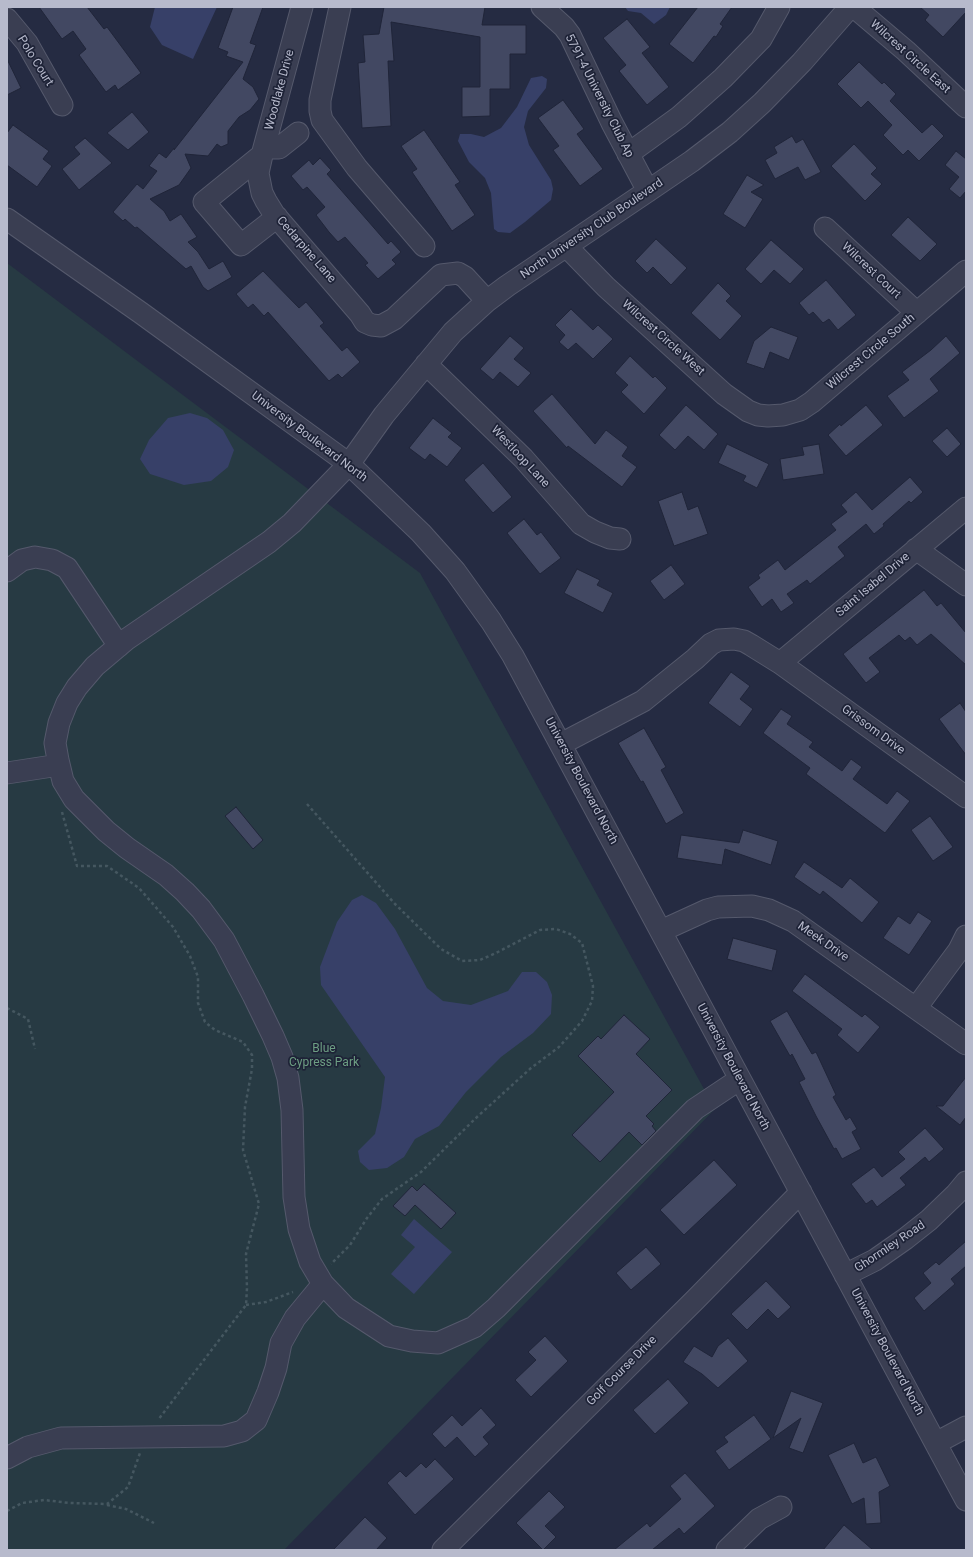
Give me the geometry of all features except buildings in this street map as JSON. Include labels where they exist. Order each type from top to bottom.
[{"type":"street","name":"Woodlake Drive","points":[[261,159],[302,7]]},
{"type":"street","points":[[340,7],[320,100],[322,120],[357,168],[424,246]]},
{"type":"street","name":"5791-4 University Club Ap","points":[[542,7],[564,27],[570,35],[608,116],[648,191]]},
{"type":"street","points":[[628,154],[679,117],[723,78],[761,40],[779,7]]},
{"type":"street","name":"North University Club Boulevard","points":[[740,1078],[695,1109],[511,1293],[474,1327],[438,1343],[412,1341],[389,1336],[346,1308],[320,1279],[310,1262],[299,1229],[294,1198],[292,1110],[288,1078],[282,1057],[253,995],[224,940],[201,909],[185,892],[166,875],[127,848],[88,814],[74,799],[63,782],[56,743],[59,723],[67,703],[95,666],[119,646],[275,537],[292,523],[349,464],[384,416],[453,332],[487,301],[507,286],[692,161],[730,132],[762,103],[802,62],[850,7]]},
{"type":"street","name":"Wilcrest Circle East","points":[[854,7],[906,51],[966,107]]},
{"type":"street","name":"Polo Court","points":[[7,18],[27,43],[62,104]]},
{"type":"street","points":[[277,217],[241,244],[204,202],[261,159],[279,148],[298,132]]},
{"type":"street","name":"Cedarpine Lane","points":[[261,159],[262,193],[277,217],[360,314],[365,322],[372,325],[381,326],[394,319],[441,275],[458,273],[465,276],[487,301]]},
{"type":"street","name":"University Boulevard North","points":[[7,219],[349,464],[421,533],[455,571],[492,621],[510,650],[966,1500]]},
{"type":"street","name":"Wilcrest Court","points":[[824,228],[917,313]]},
{"type":"street","name":"Wilcrest Circle West","points":[[566,247],[606,287],[724,394],[748,411],[758,415],[768,416]]},
{"type":"street","name":"Wilcrest Circle South","points":[[768,416],[783,415],[800,410],[812,402],[966,271]]},
{"type":"street","name":"Westloop Lane","points":[[426,364],[523,458],[581,524],[594,532],[610,538],[620,539]]},
{"type":"street","name":"Saint Isabel Drive","points":[[780,663],[966,508]]},
{"type":"street","points":[[916,549],[966,585]]},
{"type":"street","points":[[7,571],[22,560],[35,556],[52,560],[67,568],[119,646]]},
{"type":"street","name":"Grissom Drive","points":[[561,744],[643,701],[695,659],[711,644],[719,640],[734,639],[744,641],[780,663],[966,797]]},
{"type":"street","points":[[7,773],[59,765]]},
{"type":"street","name":"Meek Drive","points":[[661,931],[701,912],[718,907],[752,906],[781,914],[799,925],[966,1044]]},
{"type":"street","points":[[916,1008],[959,950],[966,936]]},
{"type":"street","name":"Ghormley Road","points":[[845,1275],[875,1260],[930,1220],[966,1182]]},
{"type":"street","name":"Golf Course Drive","points":[[443,1550],[695,1300],[800,1192]]},
{"type":"street","points":[[7,1458],[28,1447],[61,1438],[224,1436],[242,1431],[256,1420],[274,1374],[281,1343],[320,1279]]},
{"type":"street","points":[[936,1443],[966,1427]]},
{"type":"street","points":[[727,1550],[759,1519],[781,1507]]},
{"type":"path","points":[[246,1304],[266,1302],[292,1293],[320,1279],[328,1267],[350,1245],[367,1218],[382,1199],[421,1172],[477,1117],[531,1068],[559,1047],[582,1022],[592,1001],[593,986],[582,943],[570,934],[556,929],[540,930],[480,960],[462,961],[441,949],[395,904],[307,804]]},
{"type":"path","points":[[60,805],[78,866],[107,866],[139,888],[173,927],[190,956],[198,976],[198,1003],[205,1022],[215,1030],[243,1042],[252,1055],[252,1069],[245,1107],[243,1150],[259,1204],[246,1254],[246,1304],[145,1437],[128,1487],[107,1504]]},
{"type":"path","points":[[7,1008],[28,1019],[35,1049]]},
{"type":"path","points":[[7,1511],[22,1503],[44,1500],[70,1503],[107,1504],[126,1509],[154,1523]]},
{"type":"green space","name":"Blue Cypress Park","points":[[7,263],[420,573],[715,1109],[284,1550],[7,1550]]},
{"type":"water","points":[[155,7],[217,7],[193,59],[162,45],[150,27]]},
{"type":"water","points":[[625,7],[670,7],[666,15],[654,24],[641,13],[628,11]]},
{"type":"water","points":[[542,76],[547,79],[546,88],[528,111],[524,127],[529,145],[551,180],[553,189],[551,200],[510,233],[498,232],[494,229],[491,193],[485,178],[469,162],[458,141],[460,134],[471,134],[484,137],[501,128],[517,107],[531,78]]},
{"type":"water","points":[[190,413],[207,418],[223,430],[234,450],[228,467],[211,481],[184,485],[150,474],[140,459],[149,440],[168,418]]},
{"type":"water","points":[[362,895],[376,903],[395,929],[427,988],[443,1001],[471,1005],[508,991],[522,972],[536,972],[547,982],[552,995],[551,1014],[533,1033],[501,1057],[466,1092],[439,1126],[415,1139],[404,1157],[387,1168],[369,1170],[360,1162],[358,1151],[375,1134],[381,1108],[385,1077],[321,985],[320,967],[337,922],[352,900]]},
{"type":"water","points":[[414,1219],[452,1252],[414,1294],[391,1274],[415,1247],[401,1235]]}]
